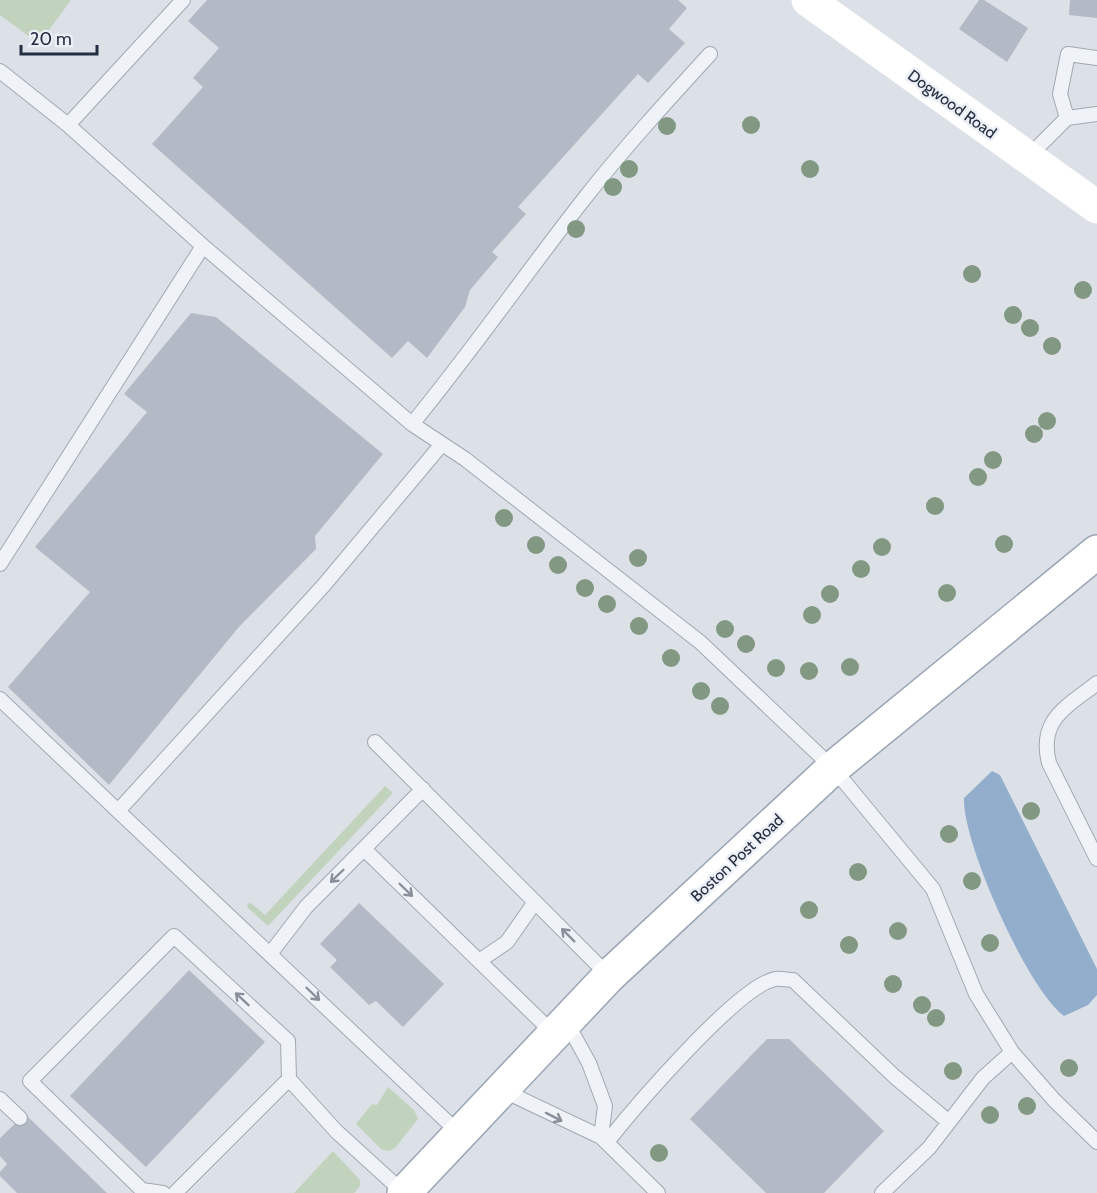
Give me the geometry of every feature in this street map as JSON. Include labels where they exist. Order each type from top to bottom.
[{"type":"main road","name":"Dogwood Road","points":[[808,0],[1097,207]]},
{"type":"main road","name":"Boston Post Road","points":[[404,1193],[609,976],[833,768],[1097,552]]},
{"type":"lane","points":[[68,125],[183,0]]},
{"type":"lane","points":[[412,424],[460,366],[591,190],[632,140],[710,54]]},
{"type":"lane","points":[[1066,118],[1060,94],[1068,54],[1097,58]]},
{"type":"lane","points":[[0,71],[68,125],[203,246],[412,424],[442,444],[700,642],[833,768],[933,889],[976,994],[1012,1052],[1054,1100],[1097,1142]]},
{"type":"lane","points":[[1027,158],[1066,118],[1097,114]]},
{"type":"lane","points":[[0,564],[203,246]]},
{"type":"lane","points":[[118,811],[324,585],[442,444]]},
{"type":"lane","points":[[1097,683],[1051,722],[1046,734],[1049,762],[1097,859]]},
{"type":"lane","points":[[0,699],[459,1133]]},
{"type":"lane","points":[[375,742],[609,976]]},
{"type":"lane","points":[[270,954],[306,907],[423,789]]},
{"type":"lane","points":[[364,849],[479,961],[561,1029],[589,1063],[605,1106],[604,1140]]},
{"type":"lane","points":[[479,961],[507,942],[535,902]]},
{"type":"lane","points":[[163,1193],[142,1190],[30,1080],[174,936],[288,1041],[289,1079],[336,1131],[404,1193]]},
{"type":"lane","points":[[604,1140],[714,1023],[762,985],[775,979],[793,980],[895,1077],[949,1122]]},
{"type":"lane","points":[[882,1193],[929,1148],[982,1078],[1012,1052]]},
{"type":"lane","points":[[175,1193],[289,1079]]},
{"type":"lane","points":[[501,1090],[604,1140],[658,1193]]},
{"type":"lane","points":[[0,1099],[20,1118]]},
{"type":"green space","points":[[0,0],[71,0],[39,44],[0,15]]},
{"type":"green space","points":[[385,786],[393,793],[268,926],[248,908],[247,904],[251,903],[265,915]]},
{"type":"green space","points":[[388,1087],[414,1110],[418,1119],[395,1148],[389,1151],[381,1149],[356,1124],[372,1104],[377,1105]]},
{"type":"green space","points":[[333,1151],[360,1180],[360,1186],[354,1193],[294,1193]]},
{"type":"water","points":[[992,771],[1000,775],[1097,969],[1097,995],[1088,1005],[1064,1016],[1049,1001],[1016,947],[985,880],[974,847],[966,819],[964,798]]},
{"type":"building","points":[[207,0],[678,0],[687,8],[669,29],[685,43],[648,83],[638,74],[518,207],[526,214],[492,252],[498,257],[470,290],[465,307],[427,358],[408,341],[392,358],[152,144],[203,87],[193,78],[219,48],[188,21]]},
{"type":"building","points":[[979,0],[984,0],[1028,28],[1007,62],[959,29]]},
{"type":"building","points":[[1070,0],[1097,0],[1097,18],[1069,15]]},
{"type":"building","points":[[191,313],[216,317],[383,454],[315,536],[316,549],[238,628],[109,785],[8,687],[90,592],[35,547],[147,412],[124,394]]},
{"type":"building","points":[[359,903],[444,984],[403,1027],[376,1001],[369,1005],[330,967],[337,960],[320,944]]},
{"type":"building","points":[[189,970],[265,1042],[146,1167],[70,1096]]},
{"type":"building","points":[[767,1039],[789,1039],[884,1131],[824,1193],[766,1193],[690,1119]]},
{"type":"building","points":[[25,1114],[107,1193],[17,1193],[0,1176],[0,1172],[7,1164],[0,1156],[0,1138]]}]
